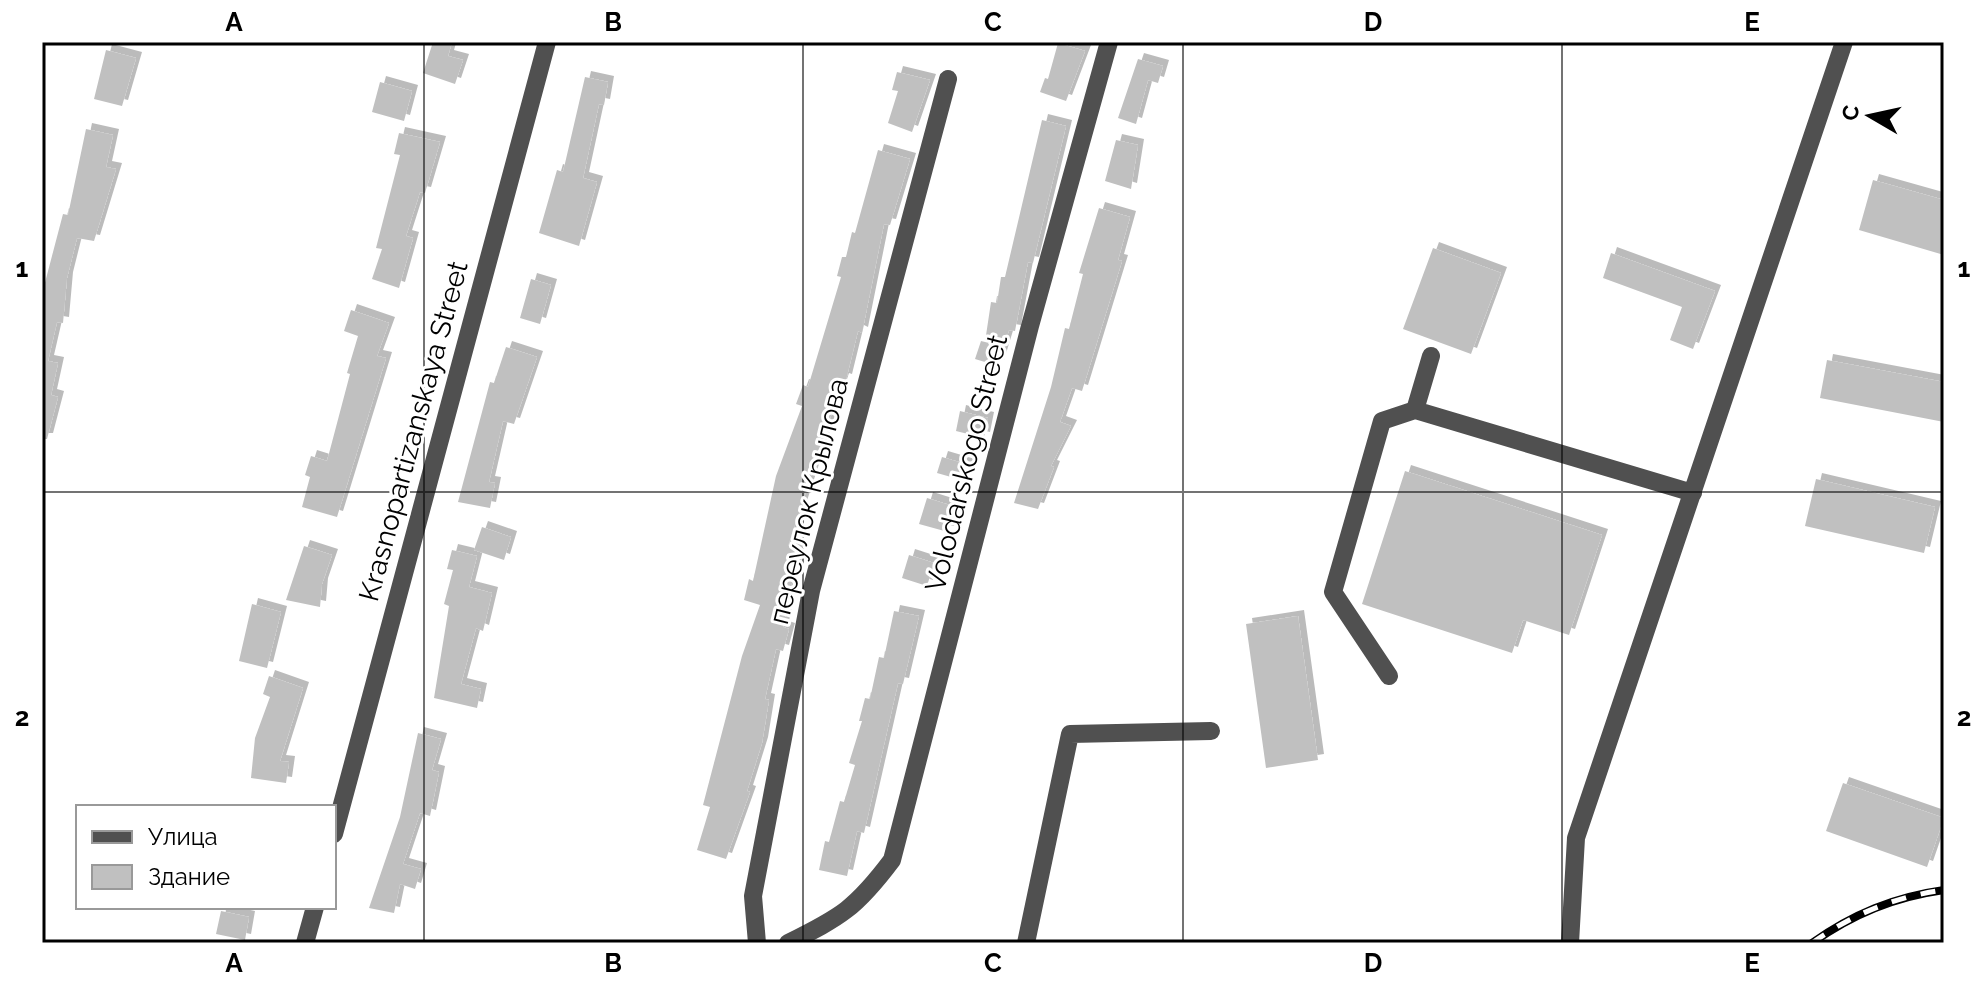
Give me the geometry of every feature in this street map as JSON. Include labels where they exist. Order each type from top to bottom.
[{"type":"street","name":"Krasnopartizanskaya Street","points":[[336,827],[547,42]]},
{"type":"street","name":"Volodarskogo Street","points":[[788,943],[839,918],[867,893],[892,860],[1030,326],[1109,42]]},
{"type":"street","points":[[1570,943],[1576,838],[1844,42]]},
{"type":"street","name":"переулок Крылова","points":[[763,942],[753,896],[811,591],[948,79]]},
{"type":"street","points":[[1415,410],[1431,356]]},
{"type":"street","points":[[1389,676],[1333,592],[1382,421],[1415,410],[1693,493]]},
{"type":"street","points":[[1026,943],[1070,734],[1211,731]]},
{"type":"street","points":[[305,943],[314,909]]},
{"type":"building","points":[[433,42],[452,42],[448,56],[463,60],[455,84],[423,73]]},
{"type":"building","points":[[1058,43],[1085,51],[1066,101],[1040,92],[1045,78],[1048,79]]},
{"type":"building","points":[[106,50],[136,58],[122,106],[94,99]]},
{"type":"building","points":[[1138,59],[1163,66],[1158,83],[1148,80],[1136,124],[1118,118]]},
{"type":"building","points":[[897,72],[930,80],[912,132],[888,123],[898,91],[892,90]]},
{"type":"building","points":[[585,77],[608,82],[604,105],[599,104],[583,178],[597,182],[579,246],[539,233],[557,170],[563,172]]},
{"type":"building","points":[[380,82],[412,91],[404,121],[372,112]]},
{"type":"building","points":[[1042,120],[1066,126],[1033,263],[1028,262],[1015,331],[1009,330],[998,366],[975,359],[981,341],[985,342],[991,302],[997,303],[1001,277],[1005,277]]},
{"type":"building","points":[[86,129],[113,135],[106,167],[116,169],[94,241],[77,238],[67,278],[63,323],[57,322],[48,361],[58,363],[51,395],[58,397],[47,439],[42,439],[42,294],[63,214],[68,215]]},
{"type":"building","points":[[399,133],[440,142],[425,193],[420,192],[406,236],[413,238],[399,288],[372,279],[382,249],[376,248],[400,155],[394,154]]},
{"type":"building","points":[[1116,140],[1138,145],[1131,189],[1105,181]]},
{"type":"building","points":[[878,150],[910,159],[890,225],[884,224],[862,333],[858,331],[846,380],[843,379],[788,546],[799,548],[783,627],[789,629],[783,651],[776,649],[765,699],[769,700],[762,743],[747,791],[750,792],[726,859],[697,850],[710,807],[703,805],[742,656],[760,605],[744,600],[749,579],[753,581],[776,476],[802,406],[796,404],[803,385],[808,387],[841,277],[837,276],[842,257],[846,257],[852,232],[855,233]]},
{"type":"building","points":[[1873,180],[1944,200],[1944,255],[1859,230]]},
{"type":"building","points":[[1099,208],[1130,217],[1118,260],[1122,261],[1082,391],[1072,388],[1060,422],[1071,426],[1051,466],[1054,467],[1038,509],[1014,503],[1051,387],[1065,328],[1069,329],[1083,274],[1079,273]]},
{"type":"building","points":[[1433,248],[1501,273],[1471,354],[1403,329]]},
{"type":"building","points":[[1611,253],[1715,291],[1693,349],[1670,340],[1682,307],[1603,278]]},
{"type":"building","points":[[531,279],[551,285],[540,324],[520,318]]},
{"type":"building","points":[[351,310],[389,323],[377,356],[386,358],[337,517],[302,507],[310,477],[305,475],[311,456],[327,461],[350,374],[347,373],[358,336],[344,331]]},
{"type":"building","points":[[506,347],[537,357],[514,424],[503,421],[489,482],[495,483],[490,508],[458,502],[490,382],[494,383]]},
{"type":"building","points":[[1827,360],[1944,382],[1944,422],[1820,398]]},
{"type":"building","points":[[960,411],[988,418],[984,438],[956,431]]},
{"type":"building","points":[[942,457],[969,465],[965,481],[937,473]]},
{"type":"building","points":[[1405,471],[1602,535],[1569,635],[1523,620],[1512,653],[1362,604]]},
{"type":"building","points":[[1816,479],[1935,507],[1924,553],[1805,526]]},
{"type":"building","points":[[927,498],[956,507],[948,532],[919,524]]},
{"type":"building","points":[[482,527],[511,537],[504,560],[474,550]]},
{"type":"building","points":[[304,546],[332,555],[322,584],[320,607],[286,600]]},
{"type":"building","points":[[452,550],[477,556],[469,587],[492,593],[483,631],[476,628],[461,684],[481,689],[477,708],[434,698],[449,606],[444,604],[453,570],[447,569]]},
{"type":"building","points":[[909,555],[934,563],[927,586],[902,578]]},
{"type":"building","points":[[252,604],[281,612],[267,668],[239,661]]},
{"type":"building","points":[[894,611],[919,616],[903,684],[898,683],[864,833],[857,831],[847,876],[819,870],[825,841],[829,842],[840,801],[844,802],[855,765],[849,763],[862,721],[859,721],[865,698],[870,699],[879,657],[884,658]]},
{"type":"building","points":[[1298,616],[1318,760],[1266,768],[1246,624]]},
{"type":"building","points":[[269,676],[303,688],[280,761],[289,762],[286,783],[251,778],[255,738],[270,697],[263,694]]},
{"type":"building","points":[[418,733],[441,739],[432,770],[439,772],[430,816],[420,813],[403,864],[421,869],[415,889],[400,884],[394,913],[369,908],[400,817]]},
{"type":"building","points":[[1843,783],[1944,818],[1927,867],[1826,831]]},
{"type":"building","points":[[221,911],[249,917],[245,940],[216,934]]},
{"type":"railway","points":[[1812,943],[1843,923],[1875,908],[1944,890]]}]
